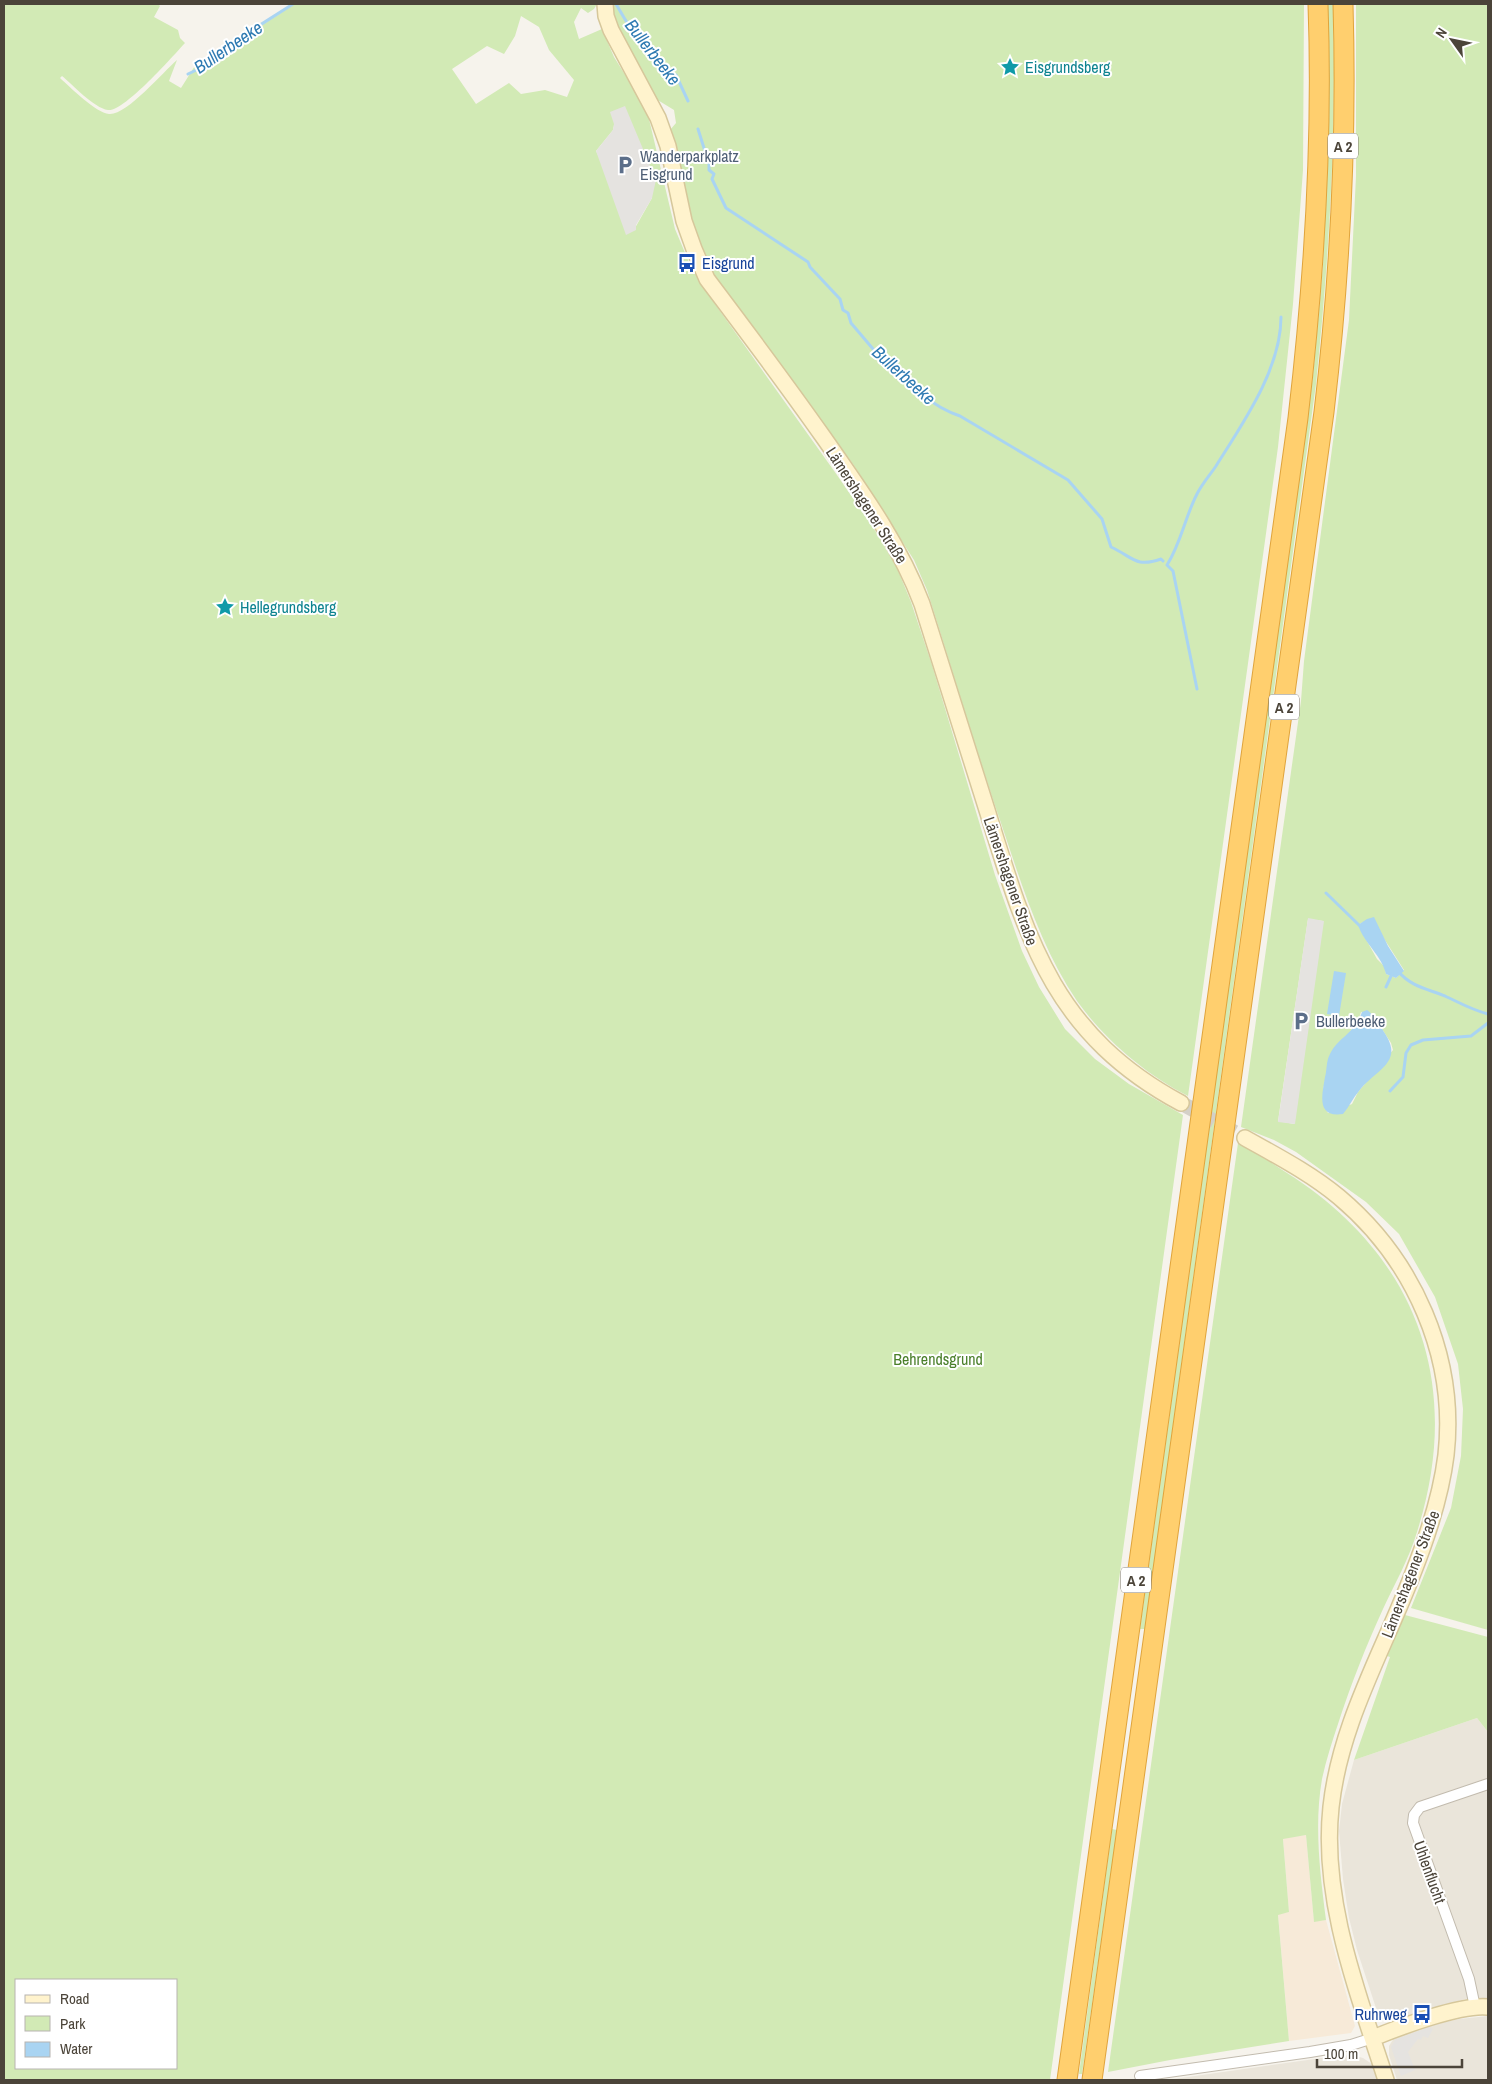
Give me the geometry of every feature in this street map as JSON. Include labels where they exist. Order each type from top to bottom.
[{"type":"highway","name":"A 2","points":[[1067,2080],[1292,463],[1311,287],[1318,156],[1318,4]]},
{"type":"highway","name":"A 2","points":[[1092,2080],[1315,484],[1334,318],[1343,168],[1343,4]]},
{"type":"main road","name":"Lämershagener Straße","points":[[605,4],[606,16],[611,30],[658,118],[668,146],[684,221],[707,279],[843,465],[883,526],[906,566],[927,621],[1007,876],[1031,941],[1048,976],[1075,1016],[1101,1045],[1142,1078],[1181,1103]]},
{"type":"main road","name":"Lämershagener Straße","points":[[1245,1138],[1294,1165],[1323,1185],[1350,1207],[1374,1231],[1395,1258],[1414,1288],[1427,1319],[1442,1371],[1448,1423],[1446,1457],[1439,1494],[1413,1575],[1357,1705],[1342,1753],[1331,1807],[1330,1857],[1335,1903],[1348,1956],[1386,2080]]},
{"type":"main road","points":[[1372,2038],[1420,2021],[1481,2007]]},
{"type":"street","name":"Uhlenflucht","points":[[1481,2007],[1413,1824],[1414,1815],[1420,1807],[1488,1784]]},
{"type":"street","points":[[1140,2076],[1310,2052],[1351,2045],[1372,2038]]},
{"type":"shaded area","name":"Wanderparkplatz Eisgrund","points":[[625,106],[656,180],[652,198],[636,225],[636,230],[626,235],[596,151],[613,130],[614,124],[610,112]]},
{"type":"shaded area","name":"Bullerbeeke","points":[[1308,918],[1324,921],[1295,1124],[1278,1122]]},
{"type":"shaded area","points":[[1477,1718],[1488,1732],[1488,2000],[1480,1998],[1465,1999],[1394,2020],[1386,2019],[1376,2008],[1357,1950],[1349,1918],[1343,1879],[1339,1831],[1342,1804],[1354,1760]]},
{"type":"shaded area","points":[[1306,1835],[1314,1921],[1326,1920],[1355,2026],[1351,2033],[1289,2041],[1278,1914],[1289,1912],[1283,1838]]},
{"type":"shaded area","points":[[1488,2016],[1488,2080],[1397,2080],[1389,2055],[1389,2046],[1394,2038],[1433,2025],[1459,2019]]},
{"type":"shaded area","points":[[1429,2027],[1433,2029],[1428,2038],[1423,2036],[1421,2040],[1418,2039],[1408,2052],[1415,2070],[1401,2076],[1391,2047],[1395,2040]]},
{"type":"shaded area","points":[[1352,2055],[1363,2058],[1372,2064],[1377,2080],[1174,2079],[1336,2056]]},
{"type":"green space","name":"Behrendsgrund","points":[[4,4],[158,4],[160,6],[154,17],[178,30],[180,38],[185,43],[125,103],[115,109],[108,110],[102,108],[90,101],[62,76],[60,78],[90,105],[109,114],[116,113],[134,101],[177,60],[169,81],[181,88],[198,61],[221,58],[248,34],[295,4],[597,4],[588,13],[581,8],[574,22],[579,39],[602,29],[614,57],[642,102],[649,119],[675,229],[691,267],[710,297],[837,475],[878,535],[897,568],[911,602],[932,665],[995,875],[1022,951],[1039,987],[1065,1029],[1095,1059],[1129,1084],[1183,1115],[1050,2080],[4,2080]],"holes":[[[521,16],[539,27],[549,50],[574,80],[567,97],[545,90],[521,94],[509,83],[476,104],[452,69],[487,46],[504,54],[515,36]],[[614,125],[652,198],[635,228],[596,151],[613,130]]]},
{"type":"green space","points":[[611,4],[1304,4],[1303,170],[1293,304],[1278,447],[1188,1096],[1141,1067],[1100,1029],[1077,1001],[1054,962],[1035,921],[1019,878],[927,590],[914,560],[853,464],[713,275],[698,240],[682,186],[670,130],[676,123],[674,110],[656,99],[616,26]]},
{"type":"green space","points":[[1328,4],[1333,4],[1333,147],[1325,289],[1316,384],[1145,1629],[1140,1629],[1313,376],[1323,265],[1328,133]]},
{"type":"green space","points":[[1356,4],[1488,4],[1488,1630],[1411,1608],[1451,1508],[1461,1456],[1463,1409],[1458,1364],[1435,1297],[1399,1234],[1366,1202],[1296,1152],[1274,1140],[1241,1127],[1301,701],[1304,661],[1349,320],[1356,176]],"holes":[[[1308,919],[1323,921],[1294,1124],[1278,1121]],[[1363,922],[1383,937],[1404,970],[1396,978],[1386,974],[1385,967],[1377,959],[1358,925]],[[1361,1012],[1373,1015],[1391,1043],[1393,1050],[1358,1092],[1352,1104],[1328,1113],[1324,1105],[1323,1095],[1327,1075],[1340,1046]]]},
{"type":"green space","points":[[1238,1143],[1287,1173],[1332,1206],[1369,1243],[1398,1284],[1419,1328],[1431,1376],[1435,1426],[1430,1478],[1414,1542],[1359,1665],[1329,1751],[1322,1779],[1318,1831],[1326,1920],[1314,1922],[1306,1835],[1283,1839],[1289,1912],[1278,1915],[1289,2041],[1108,2072]]},
{"type":"green space","points":[[1405,1615],[1488,1637],[1488,1732],[1477,1718],[1354,1760],[1390,1657],[1384,1655],[1397,1627]]},
{"type":"green space","points":[[1112,1829],[1117,1830],[1082,2074],[1079,2074]]},
{"type":"water","points":[[1374,917],[1388,946],[1404,971],[1396,978],[1386,974],[1381,961],[1364,938],[1358,925]]},
{"type":"water","points":[[1334,971],[1346,973],[1339,1016],[1327,1014]]},
{"type":"water","points":[[1367,1010],[1377,1020],[1390,1043],[1390,1058],[1386,1065],[1359,1091],[1343,1114],[1328,1112],[1325,1109],[1322,1098],[1329,1057],[1338,1043],[1354,1026],[1362,1012]]},
{"type":"waterway","name":"Bullerbeeke","points":[[188,74],[213,62],[246,34],[293,4]]},
{"type":"waterway","name":"Bullerbeeke","points":[[616,4],[630,28],[647,50],[668,71],[676,75],[688,101]]},
{"type":"waterway","name":"Bullerbeeke","points":[[698,129],[709,164],[709,170],[714,174],[712,179],[726,208],[808,262],[810,267],[840,299],[843,310],[848,313],[851,323],[879,356],[938,406],[960,416],[1068,480],[1102,519],[1111,547],[1140,562],[1161,559],[1163,561]]},
{"type":"waterway","points":[[1197,689],[1173,571],[1167,565],[1176,548],[1197,494],[1248,414],[1268,376],[1275,356],[1281,317]]},
{"type":"waterway","name":"Bullerbeeke","points":[[1326,893],[1361,927]]},
{"type":"waterway","name":"Bullerbeeke","points":[[1398,971],[1414,984],[1488,1014]]},
{"type":"waterway","points":[[1386,987],[1392,974]]},
{"type":"waterway","points":[[1390,1091],[1403,1077],[1406,1053],[1411,1045],[1423,1040],[1471,1036],[1488,1023]]},
{"type":"tunnel","points":[[1181,1103],[1245,1138]]},
{"type":"place","name":"Eisgrundsberg","points":[[1010,67]]},
{"type":"place","name":"Wanderparkplatz Eisgrund","points":[[625,165]]},
{"type":"place","name":"Eisgrund","points":[[687,263]]},
{"type":"place","name":"Hellegrundsberg","points":[[225,607]]},
{"type":"place","name":"Bullerbeeke","points":[[1301,1021]]},
{"type":"place","name":"Ruhrweg","points":[[1422,2014]]}]
